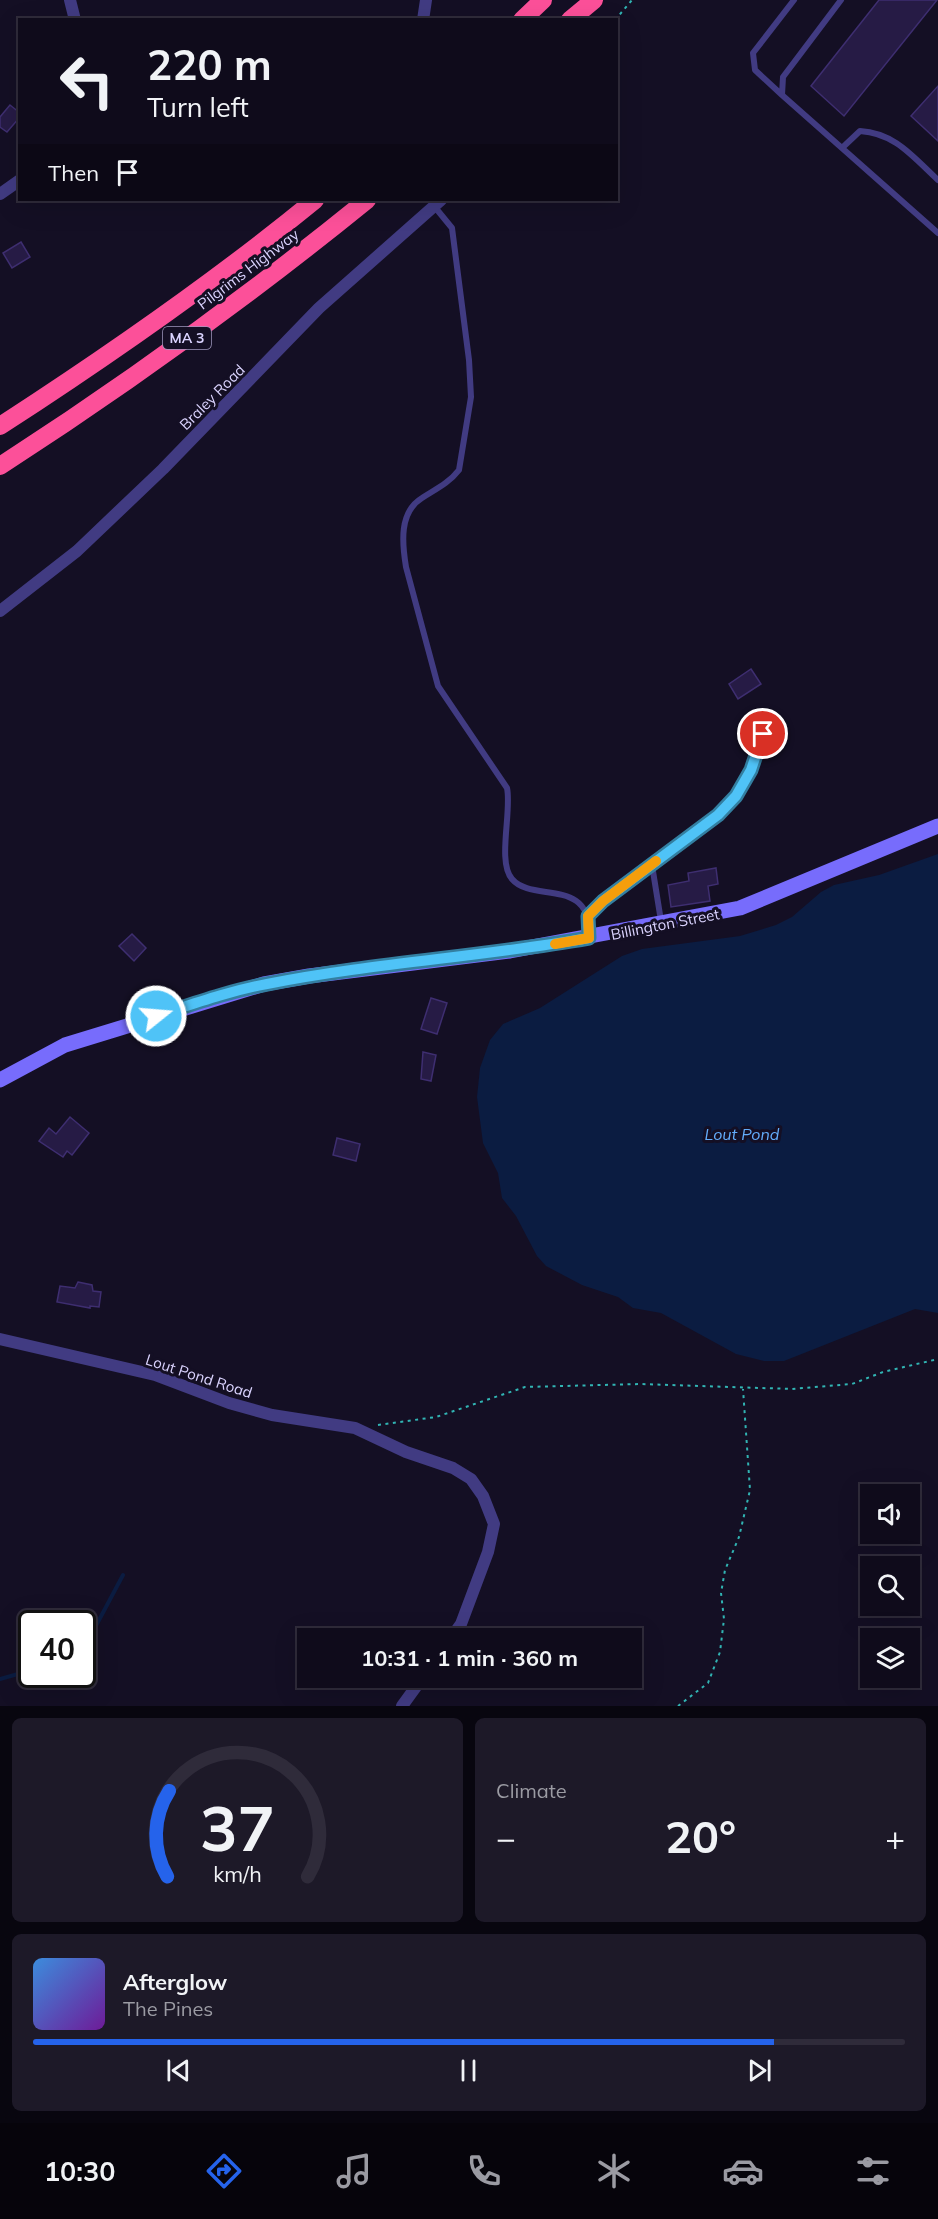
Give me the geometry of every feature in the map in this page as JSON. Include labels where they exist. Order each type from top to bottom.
[{"type":"highway","points":[[524,18],[543,0]]},
{"type":"highway","points":[[572,18],[592,0]]},
{"type":"highway","name":"Pilgrims Highway","points":[[0,426],[146,327],[314,201]]},
{"type":"highway","name":"Pilgrims Highway","points":[[0,466],[217,316],[366,201]]},
{"type":"street","points":[[70,0],[74,18]]},
{"type":"street","points":[[423,18],[426,0]]},
{"type":"street","points":[[0,194],[18,181]]},
{"type":"street","name":"Braley Road","points":[[0,610],[77,551],[164,469],[319,308],[437,203]]},
{"type":"street","name":"Billington Street","points":[[0,1080],[65,1045],[264,984],[309,976],[510,951],[724,912],[768,898],[938,826]]},
{"type":"street","name":"Lout Pond Road","points":[[0,1339],[155,1375],[229,1403],[272,1415],[355,1428],[406,1452],[453,1468],[471,1479],[483,1496],[494,1524],[488,1552],[458,1628]]},
{"type":"street","points":[[402,1706],[415,1688]]},
{"type":"lane","points":[[794,0],[753,53],[755,70],[938,233]]},
{"type":"lane","points":[[783,95],[783,77],[841,0]]},
{"type":"lane","points":[[842,148],[860,130],[878,132],[895,141],[938,180]]},
{"type":"lane","points":[[437,203],[452,228],[471,397],[459,470],[453,478],[420,500],[406,517],[403,550],[406,567],[438,686],[507,788],[510,801],[505,865],[510,878],[520,887],[549,891],[580,904],[588,916],[589,938]]},
{"type":"lane","points":[[588,916],[603,901],[718,815],[736,796],[751,770],[767,715]]},
{"type":"lane","points":[[652,865],[661,925]]},
{"type":"path","points":[[617,18],[632,0]]},
{"type":"path","points":[[355,1428],[436,1417],[525,1387],[640,1383],[742,1389],[792,1389],[852,1384],[883,1372],[938,1359]]},
{"type":"path","points":[[678,1706],[708,1683],[720,1652],[724,1619],[721,1593],[723,1581],[739,1537],[750,1490],[742,1389]]},
{"type":"water","name":"Lout Pond","points":[[938,854],[938,1313],[915,1309],[784,1361],[764,1361],[736,1354],[661,1313],[633,1308],[618,1297],[582,1285],[546,1266],[537,1256],[516,1216],[502,1198],[498,1173],[483,1143],[477,1097],[480,1068],[490,1040],[503,1024],[540,1008],[622,956],[642,949],[740,936],[776,925],[792,917],[821,892],[834,885],[879,875]]},
{"type":"building","points":[[879,0],[937,0],[844,116],[811,86]]},
{"type":"building","points":[[938,86],[938,141],[911,116]]},
{"type":"building","points":[[10,105],[18,111],[18,119],[7,132],[0,127],[0,117]]},
{"type":"building","points":[[21,242],[30,257],[12,268],[3,253]]},
{"type":"building","points":[[751,669],[761,684],[738,699],[729,684]]},
{"type":"building","points":[[716,868],[718,884],[708,886],[710,901],[671,907],[668,885],[689,881],[688,873]]},
{"type":"building","points":[[132,934],[146,948],[134,961],[119,946]]},
{"type":"building","points":[[431,998],[447,1003],[437,1034],[421,1029]]},
{"type":"building","points":[[423,1052],[436,1055],[431,1081],[421,1079]]},
{"type":"building","points":[[70,1117],[89,1133],[72,1155],[67,1151],[63,1157],[39,1141],[49,1128],[56,1134]]},
{"type":"building","points":[[337,1138],[360,1144],[356,1161],[333,1155]]},
{"type":"building","points":[[78,1282],[92,1285],[93,1291],[101,1292],[99,1307],[90,1306],[90,1308],[57,1302],[60,1286],[75,1288]]},
{"type":"waterway","points":[[96,1626],[123,1575]]},
{"type":"waterway","points":[[0,1679],[18,1674]]},
{"type":"slow traffic","points":[[555,944],[589,938],[588,916],[603,901],[656,861]]},
{"type":"route","points":[[156,1016],[264,984],[309,976],[472,957],[589,938],[588,916],[603,901],[718,815],[736,796],[751,770],[763,734]]}]
